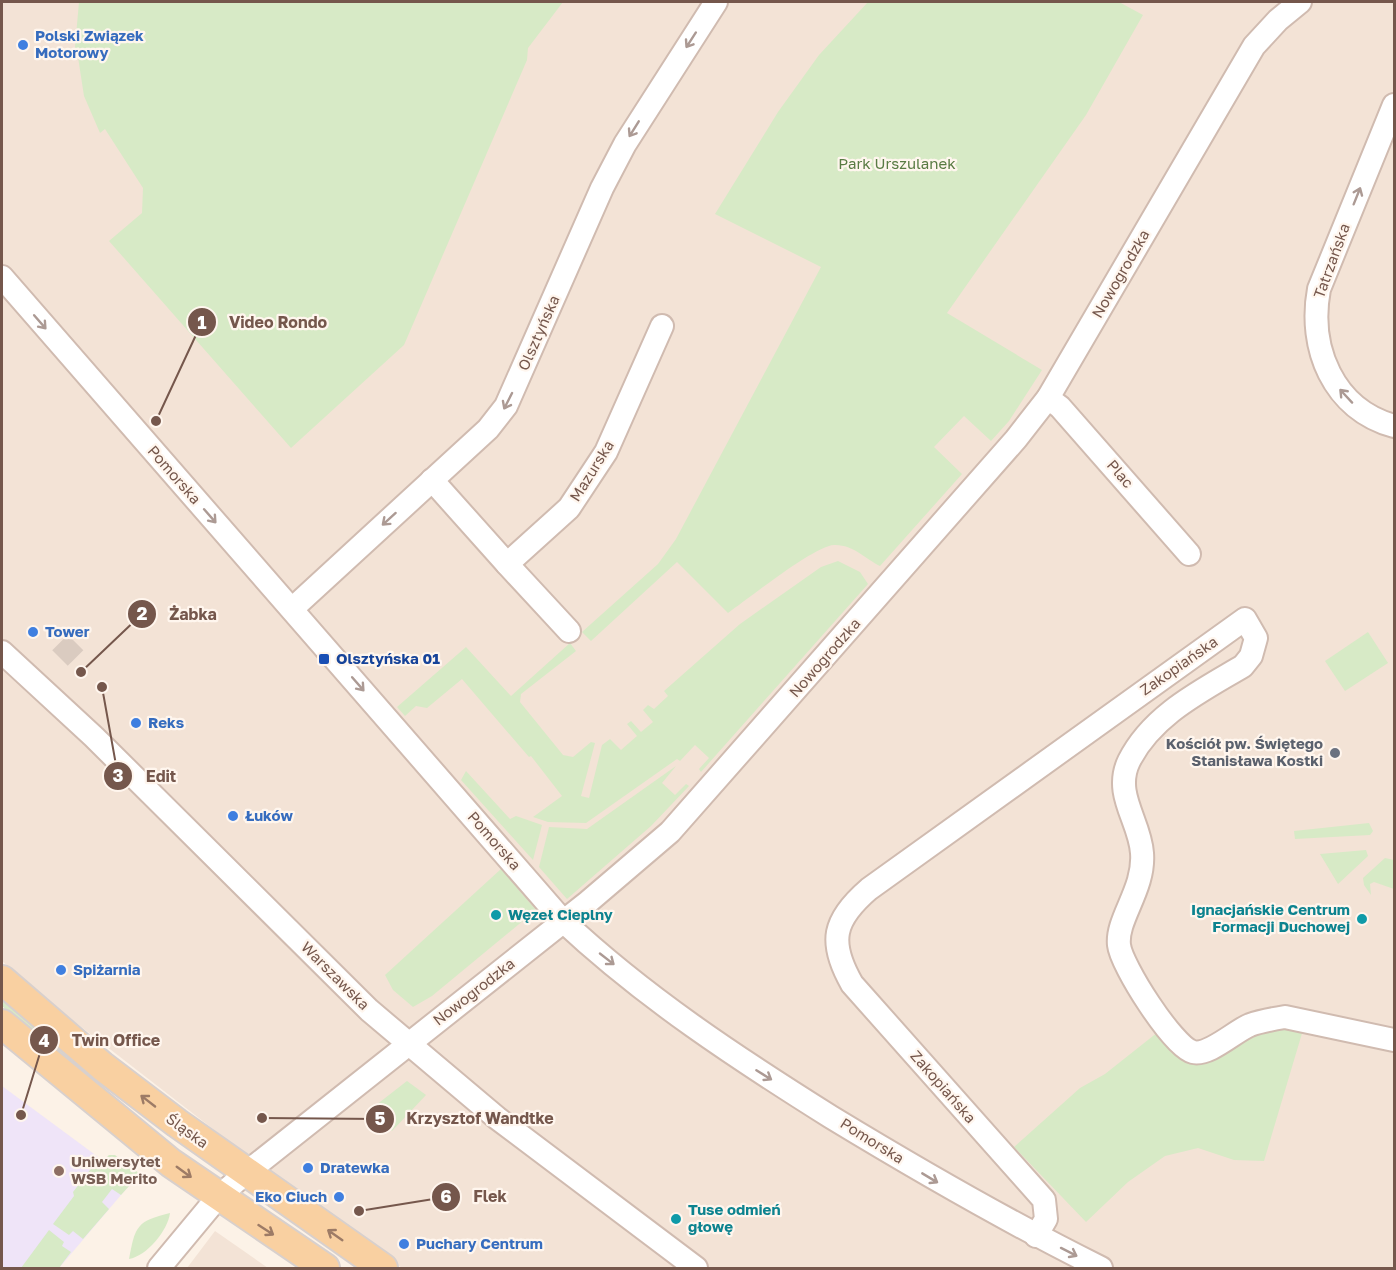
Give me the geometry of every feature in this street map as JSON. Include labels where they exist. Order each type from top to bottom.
[{"type":"main road","name":"Śląska","points":[[2,980],[102,1066],[246,1173],[383,1269]]},
{"type":"main road","points":[[2,1024],[171,1163],[325,1269]]},
{"type":"street","name":"Olsztyńska","points":[[292,609],[488,429],[506,406],[602,188],[625,144],[716,2]]},
{"type":"street","name":"Nowogrodzka","points":[[159,1269],[218,1197],[246,1173],[563,921],[670,832],[1016,439],[1048,398],[1254,46],[1278,20],[1300,2]]},
{"type":"street","name":"Tatrzańska","points":[[1395,105],[1319,289],[1315,312],[1316,335],[1334,381],[1358,408],[1373,418],[1395,426]]},
{"type":"street","name":"Pomorska","points":[[2,277],[563,921],[590,945],[709,1038],[756,1070],[930,1178],[1101,1269]]},
{"type":"street","name":"Mazurska","points":[[507,564],[569,508],[606,452],[662,326]]},
{"type":"street","name":"Plac","points":[[1048,398],[1059,406],[1118,471],[1189,554]]},
{"type":"street","points":[[432,480],[569,631]]},
{"type":"street","name":"Zakopiańska","points":[[1036,1236],[1046,1219],[1044,1200],[852,984],[836,951],[837,932],[847,911],[869,889],[1245,619],[1256,638],[1251,656],[1243,666],[1164,717],[1140,743],[1128,762],[1123,787],[1125,801],[1139,835],[1142,865],[1141,880],[1120,933],[1119,945],[1122,958],[1158,1016],[1183,1046],[1192,1052],[1204,1050],[1248,1026],[1268,1019],[1285,1017],[1395,1040]]},
{"type":"street","name":"Warszawska","points":[[2,652],[94,737],[369,1010],[497,1118],[696,1269]]},
{"type":"shaded area","points":[[2,2],[1394,2],[1394,1268],[402,1268],[284,1184],[62,1012],[2,961]]},
{"type":"shaded area","name":"Uniwersytet WSB Merito","points":[[2,1086],[132,1182],[59,1268],[2,1268]]},
{"type":"shaded area","points":[[215,1231],[268,1268],[187,1268]]},
{"type":"green space","points":[[79,2],[563,2],[528,48],[527,60],[404,345],[291,448],[109,241],[142,213],[143,188],[105,129],[100,133],[84,96],[78,57],[74,58]]},
{"type":"green space","name":"Park Urszulanek","points":[[868,2],[1119,2],[1143,15],[1086,115],[947,313],[1042,370],[1009,421],[991,441],[964,416],[934,447],[962,474],[880,566],[858,552],[841,545],[834,545],[797,563],[728,613],[677,562],[591,641],[582,632],[658,564],[676,539],[821,267],[715,214],[778,112],[819,55]]},
{"type":"green space","points":[[838,561],[860,572],[868,584],[701,772],[699,769],[709,758],[695,745],[680,761],[677,759],[586,823],[548,822],[533,817],[562,796],[531,756],[529,757],[462,679],[427,708],[416,706],[405,716],[397,707],[466,647],[511,696],[570,643],[576,651],[521,694],[520,702],[563,755],[573,757],[591,742],[595,743],[581,796],[589,798],[602,745],[610,739],[621,750],[637,736],[627,724],[631,721],[641,732],[653,722],[643,710],[648,705],[654,709],[668,696],[664,691],[740,624],[821,567]]},
{"type":"green space","points":[[1368,632],[1388,663],[1345,691],[1325,661]]},
{"type":"green space","points":[[676,766],[662,783],[675,795],[686,784],[689,786],[651,826],[567,899],[539,867],[549,827],[587,829]]},
{"type":"green space","points":[[466,771],[510,819],[516,816],[542,825],[533,860],[461,780]]},
{"type":"green space","points":[[1369,823],[1373,831],[1370,835],[1295,839],[1294,831]]},
{"type":"green space","points":[[1366,850],[1368,856],[1338,884],[1320,854]]},
{"type":"green space","points":[[1385,858],[1394,860],[1394,889],[1374,882],[1370,884],[1371,895],[1364,885],[1363,878]]},
{"type":"green space","points":[[501,869],[536,910],[432,996],[413,1007],[393,990],[385,975]]},
{"type":"green space","points":[[2,995],[152,1118],[150,1120],[48,1046],[2,1006]]},
{"type":"green space","points":[[1277,1027],[1303,1030],[1264,1161],[1234,1160],[1198,1148],[1165,1156],[1128,1182],[1086,1222],[1014,1147],[1080,1088],[1105,1074],[1158,1032],[1172,1053],[1193,1060],[1251,1032]]},
{"type":"green space","points":[[407,1081],[426,1095],[392,1131],[371,1109]]},
{"type":"green space","points":[[109,1155],[115,1155],[140,1174],[121,1195],[112,1189],[102,1202],[109,1209],[83,1239],[73,1231],[69,1235],[53,1224],[74,1196],[73,1192],[97,1161],[100,1163]]},
{"type":"green space","points":[[170,1213],[156,1241],[143,1253],[129,1259],[133,1239],[139,1227],[144,1222]]},
{"type":"green space","points":[[49,1230],[64,1242],[62,1246],[71,1252],[59,1268],[21,1268]]},
{"type":"tunnel","points":[[60,658],[83,635]]},
{"type":"place","name":"Polski Związek Motorowy","points":[[23,45]]},
{"type":"place","name":"Video Rondo","points":[[156,421]]},
{"type":"place","name":"Tower","points":[[33,632]]},
{"type":"place","name":"Olsztyńska 01","points":[[324,659]]},
{"type":"place","name":"Żabka","points":[[81,672]]},
{"type":"place","name":"Edit","points":[[102,687]]},
{"type":"place","name":"Reks","points":[[136,723]]},
{"type":"place","name":"Kościół pw. Świętego Stanisława Kostki","points":[[1335,753]]},
{"type":"place","name":"Łuków","points":[[233,816]]},
{"type":"place","name":"Węzeł Cieplny","points":[[496,915]]},
{"type":"place","name":"Ignacjańskie Centrum Formacji Duchowej","points":[[1362,919]]},
{"type":"place","name":"Spiżarnia","points":[[61,970]]},
{"type":"place","name":"Twin Office","points":[[21,1115]]},
{"type":"place","name":"Krzysztof Wandtke","points":[[262,1118]]},
{"type":"place","name":"Dratewka","points":[[308,1168]]},
{"type":"place","name":"Uniwersytet WSB Merito","points":[[59,1171]]},
{"type":"place","name":"Eko Ciuch","points":[[339,1197]]},
{"type":"place","name":"Flek","points":[[359,1211]]},
{"type":"place","name":"Tuse odmień głowę","points":[[676,1219]]},
{"type":"place","name":"Puchary Centrum","points":[[404,1244]]}]
